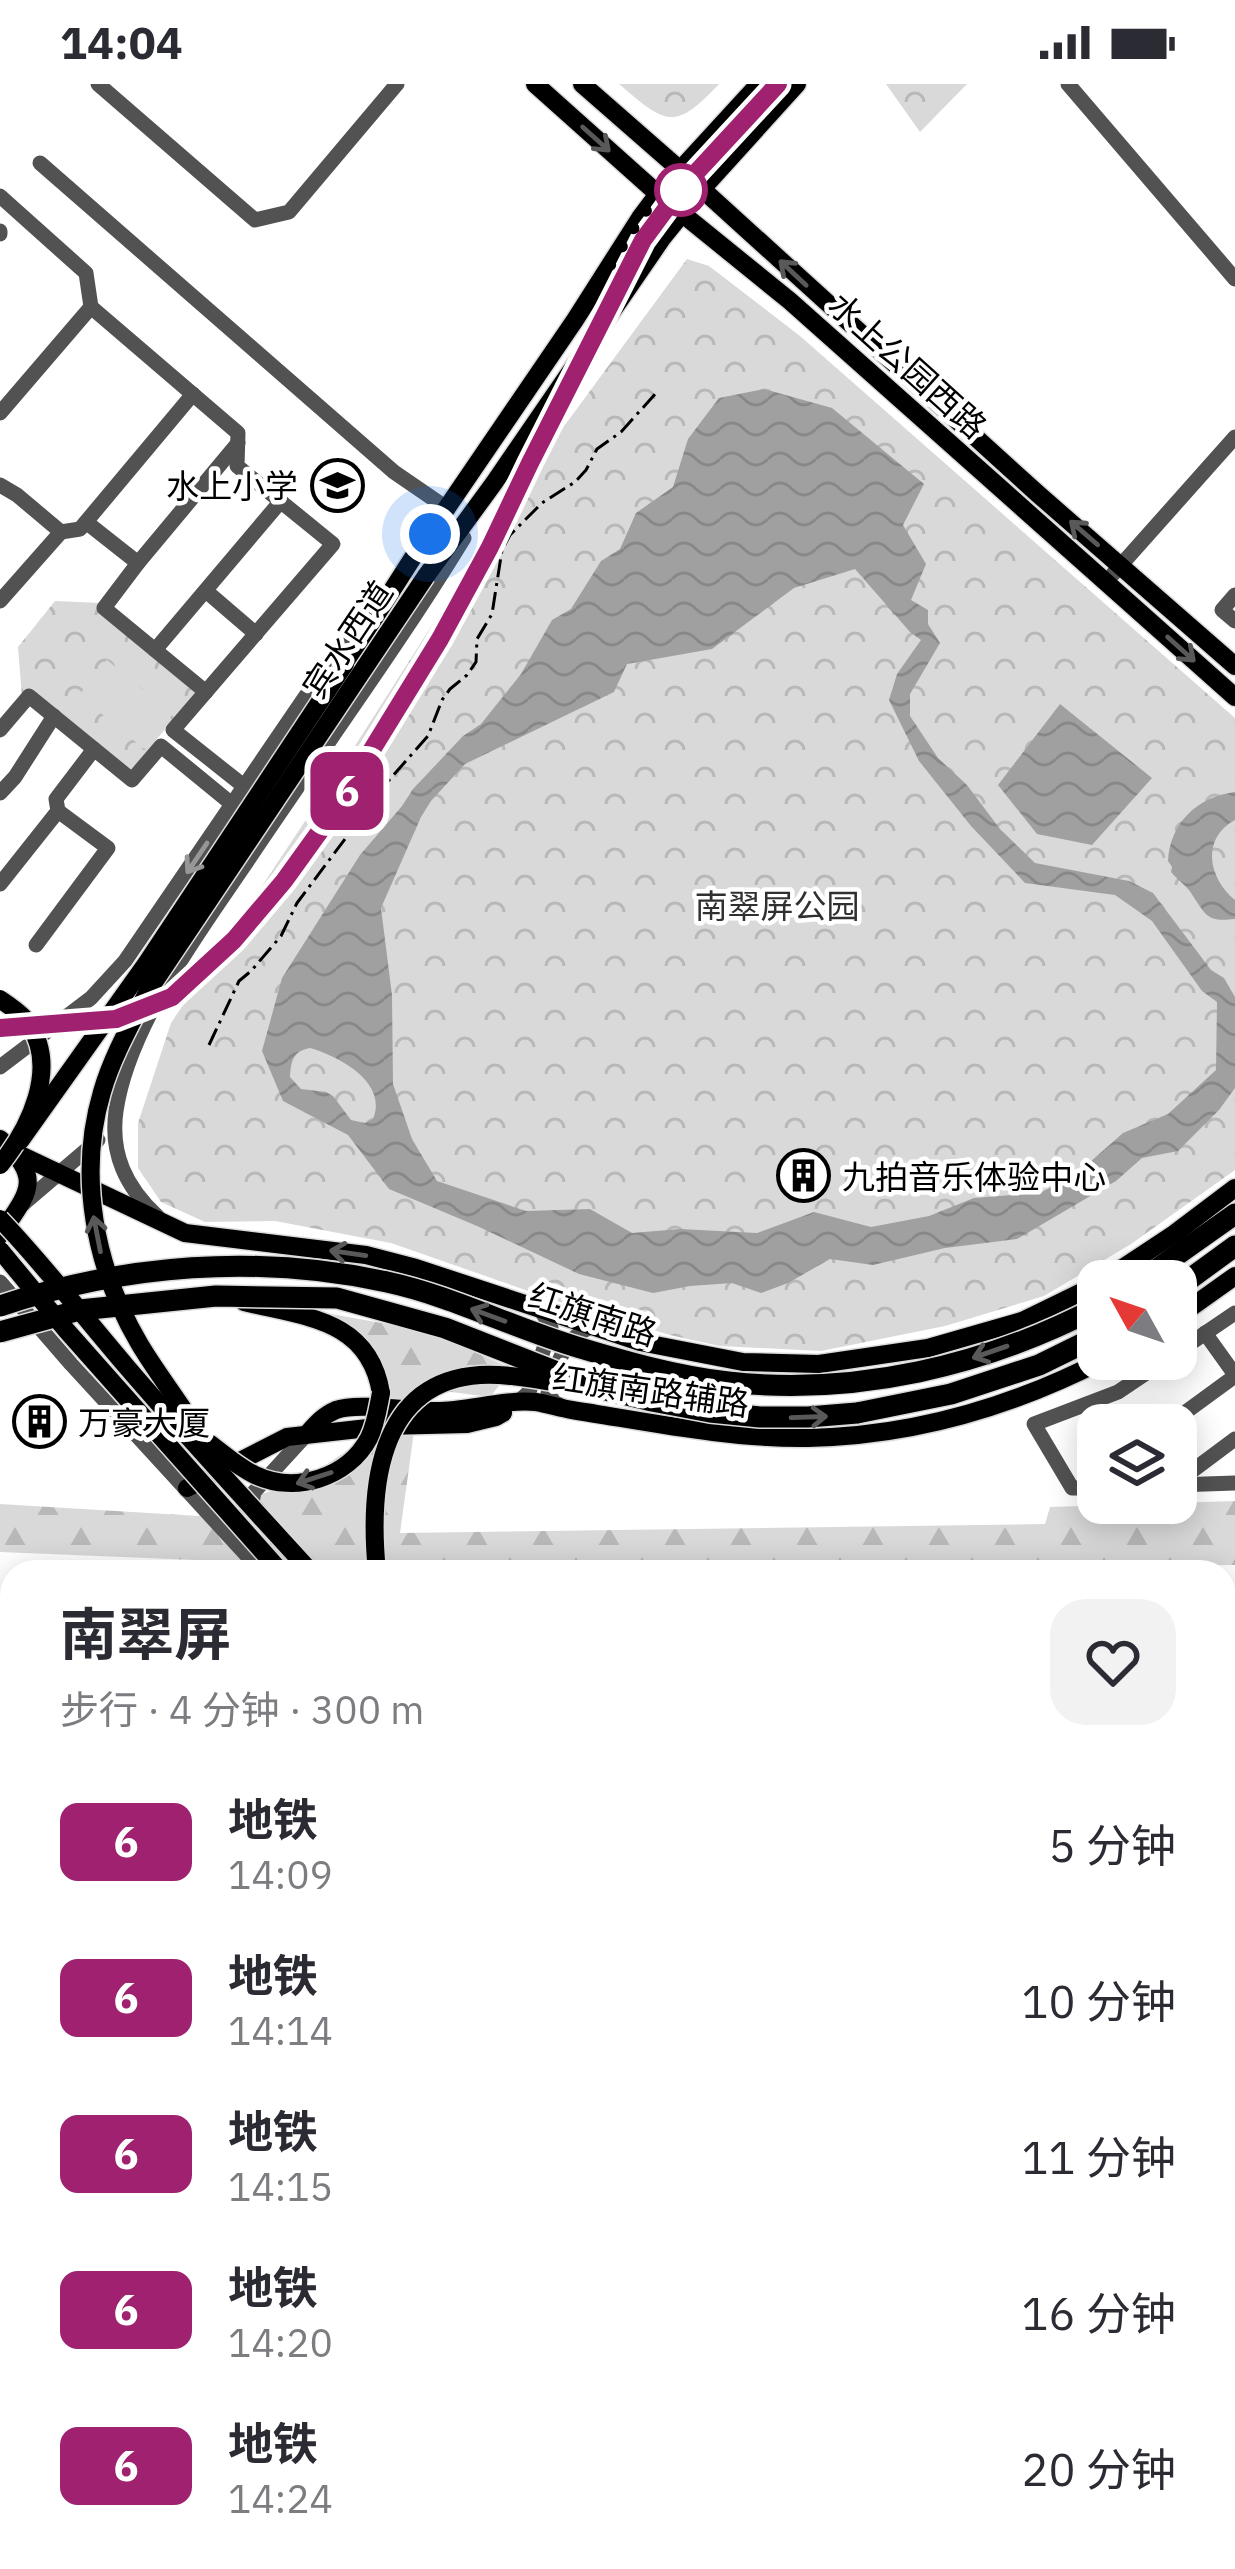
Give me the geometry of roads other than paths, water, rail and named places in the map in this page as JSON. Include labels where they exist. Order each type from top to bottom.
[{"type":"highway","points":[[1170,1260],[1234,1215]]},
{"type":"highway","points":[[1197,1274],[1235,1246]]},
{"type":"highway","name":"红旗南路","points":[[12,1307],[101,1279],[189,1266],[284,1266],[389,1282],[572,1346],[667,1372],[775,1385],[878,1381],[955,1364],[1077,1317]]},
{"type":"highway","name":"红旗南路","points":[[0,1332],[80,1310],[216,1296],[337,1298],[445,1328],[598,1388],[710,1412],[785,1418],[857,1413],[951,1394],[1077,1346]]},
{"type":"main road","name":"水上公园西路","points":[[535,84],[658,194],[790,301],[1235,697]]},
{"type":"main road","name":"水上公园西路","points":[[582,84],[1235,666]]},
{"type":"main road","name":"宾水西道","points":[[9,1150],[158,946],[658,194],[759,84]]},
{"type":"main road","name":"宾水西道","points":[[185,1412],[128,1323],[96,1236],[93,1132],[102,1092],[124,1036],[148,991],[426,577],[681,213],[796,84]]},
{"type":"main road","points":[[0,999],[28,1023],[39,1050],[40,1079],[35,1104],[9,1150],[28,1176],[23,1204],[0,1235]]},
{"type":"main road","name":"红旗南路辅路","points":[[9,1150],[185,1233],[366,1256],[640,1342],[718,1358],[819,1364],[928,1348],[1022,1321],[1077,1294]]},
{"type":"main road","name":"红旗南路辅路","points":[[1134,1260],[1235,1188]]},
{"type":"main road","points":[[0,1219],[239,1496],[300,1560]]},
{"type":"main road","points":[[0,1250],[269,1560]]},
{"type":"main road","points":[[34,1254],[85,1299],[185,1412],[302,1560]]},
{"type":"main road","points":[[1197,1303],[1235,1276]]},
{"type":"main road","points":[[0,1296],[12,1307]]},
{"type":"main road","points":[[209,1442],[259,1477],[290,1484],[313,1481],[351,1461],[361,1450],[381,1393],[378,1372],[358,1341],[344,1330],[307,1316],[216,1296]]},
{"type":"main road","name":"红旗南路辅路","points":[[518,1402],[750,1436],[806,1438],[877,1433],[951,1420],[1077,1372]]},
{"type":"main road","points":[[376,1560],[380,1464],[393,1428],[413,1403],[445,1384],[477,1375],[598,1388]]},
{"type":"main road","points":[[187,1488],[287,1437],[386,1426],[467,1424],[496,1417],[518,1402]]},
{"type":"street","points":[[98,84],[255,220],[289,212],[397,84]]},
{"type":"street","points":[[1069,84],[1235,279]]},
{"type":"street","points":[[40,163],[394,472],[448,509]]},
{"type":"street","points":[[0,196],[86,273],[92,307],[238,433],[237,466],[333,544],[132,780],[29,696],[0,730]]},
{"type":"street","points":[[0,413],[92,307]]},
{"type":"street","points":[[0,601],[61,532],[80,529],[193,394]]},
{"type":"street","points":[[1106,582],[1235,437]]},
{"type":"street","points":[[206,692],[104,608],[238,443]]},
{"type":"street","points":[[168,1226],[140,1201],[122,1172],[115,1145],[116,1110],[133,1054],[151,1014],[214,909],[414,615],[494,483]]},
{"type":"street","points":[[0,485],[61,532]]},
{"type":"street","points":[[155,650],[281,501]]},
{"type":"street","points":[[86,522],[138,563]]},
{"type":"street","points":[[0,1066],[91,998],[124,961],[329,662],[412,559]]},
{"type":"street","points":[[206,591],[256,634]]},
{"type":"street","points":[[1235,595],[1222,610],[1235,621]]},
{"type":"street","points":[[0,793],[54,716]]},
{"type":"street","points":[[173,730],[245,787]]},
{"type":"street","points":[[161,746],[232,805]]},
{"type":"street","points":[[36,945],[108,848],[58,811],[56,799],[94,748]]},
{"type":"street","points":[[0,884],[58,811]]},
{"type":"street","points":[[23,1204],[116,1126]]},
{"type":"street","points":[[0,1282],[12,1307],[251,1560]]},
{"type":"street","points":[[518,1402],[529,1392],[551,1328],[541,1310]]},
{"type":"street","points":[[1197,1339],[1235,1313]]},
{"type":"street","points":[[569,1410],[548,1393],[562,1352],[574,1335],[592,1326]]},
{"type":"street","points":[[1197,1404],[1235,1376],[1205,1333]]},
{"type":"street","points":[[1086,1404],[1136,1380]]},
{"type":"street","points":[[1077,1408],[1034,1424],[1072,1488],[1077,1488]]},
{"type":"street","points":[[302,1560],[251,1499],[308,1433]]},
{"type":"street","points":[[1197,1468],[1235,1439]]},
{"type":"street","points":[[1197,1484],[1235,1483]]},
{"type":"water","points":[[764,389],[832,408],[924,484],[903,525],[926,564],[911,600],[928,610],[928,624],[940,643],[910,694],[910,716],[938,758],[1035,863],[1129,881],[1153,893],[1235,997],[1235,1088],[1178,1151],[1142,1158],[1116,1181],[1017,1239],[945,1248],[873,1265],[830,1259],[761,1293],[732,1283],[653,1293],[579,1274],[389,1189],[348,1135],[283,1101],[262,1051],[282,978],[360,855],[413,789],[463,736],[481,724],[521,674],[552,620],[571,609],[601,561],[620,549],[636,513],[673,487],[688,439],[719,398]],"holes":[[[855,569],[921,640],[897,674],[889,700],[919,761],[1025,883],[1115,895],[1152,921],[1202,991],[1217,1002],[1216,1070],[1168,1114],[1123,1133],[1073,1177],[1039,1193],[974,1198],[929,1216],[871,1227],[814,1212],[757,1233],[680,1229],[632,1233],[590,1209],[526,1211],[437,1181],[412,1139],[393,1084],[392,995],[381,908],[431,801],[465,764],[614,692],[627,664],[712,649],[794,588]],[[310,1048],[348,1065],[368,1083],[376,1106],[373,1119],[365,1123],[351,1120],[333,1096],[301,1089],[290,1077],[294,1058]]]},
{"type":"water","points":[[1060,704],[1152,778],[1092,845],[1037,834],[998,785]]},
{"type":"water","points":[[1235,792],[1235,820],[1217,837],[1212,858],[1219,881],[1235,900],[1235,919],[1219,920],[1205,913],[1171,872],[1168,861],[1174,835],[1188,814],[1209,800]]},
{"type":"railway","points":[[209,1045],[239,981],[281,936],[297,903],[428,736],[442,700],[476,662],[477,639],[492,614],[502,550],[510,535],[542,503],[575,482],[597,449],[621,432],[657,392]]},
{"type":"metro line","name":"6","points":[[0,1028],[116,1019],[172,997],[234,940],[284,881],[333,813],[440,639],[643,240],[680,190],[778,84]]},
{"type":"place","name":"水上小学","points":[[337,485]]},
{"type":"place","name":"九拍音乐体验中心","points":[[803,1176]]},
{"type":"place","name":"万豪大厦","points":[[39,1422]]},
{"type":"park label","name":"南翠屏公园","points":[[777,905]]}]
